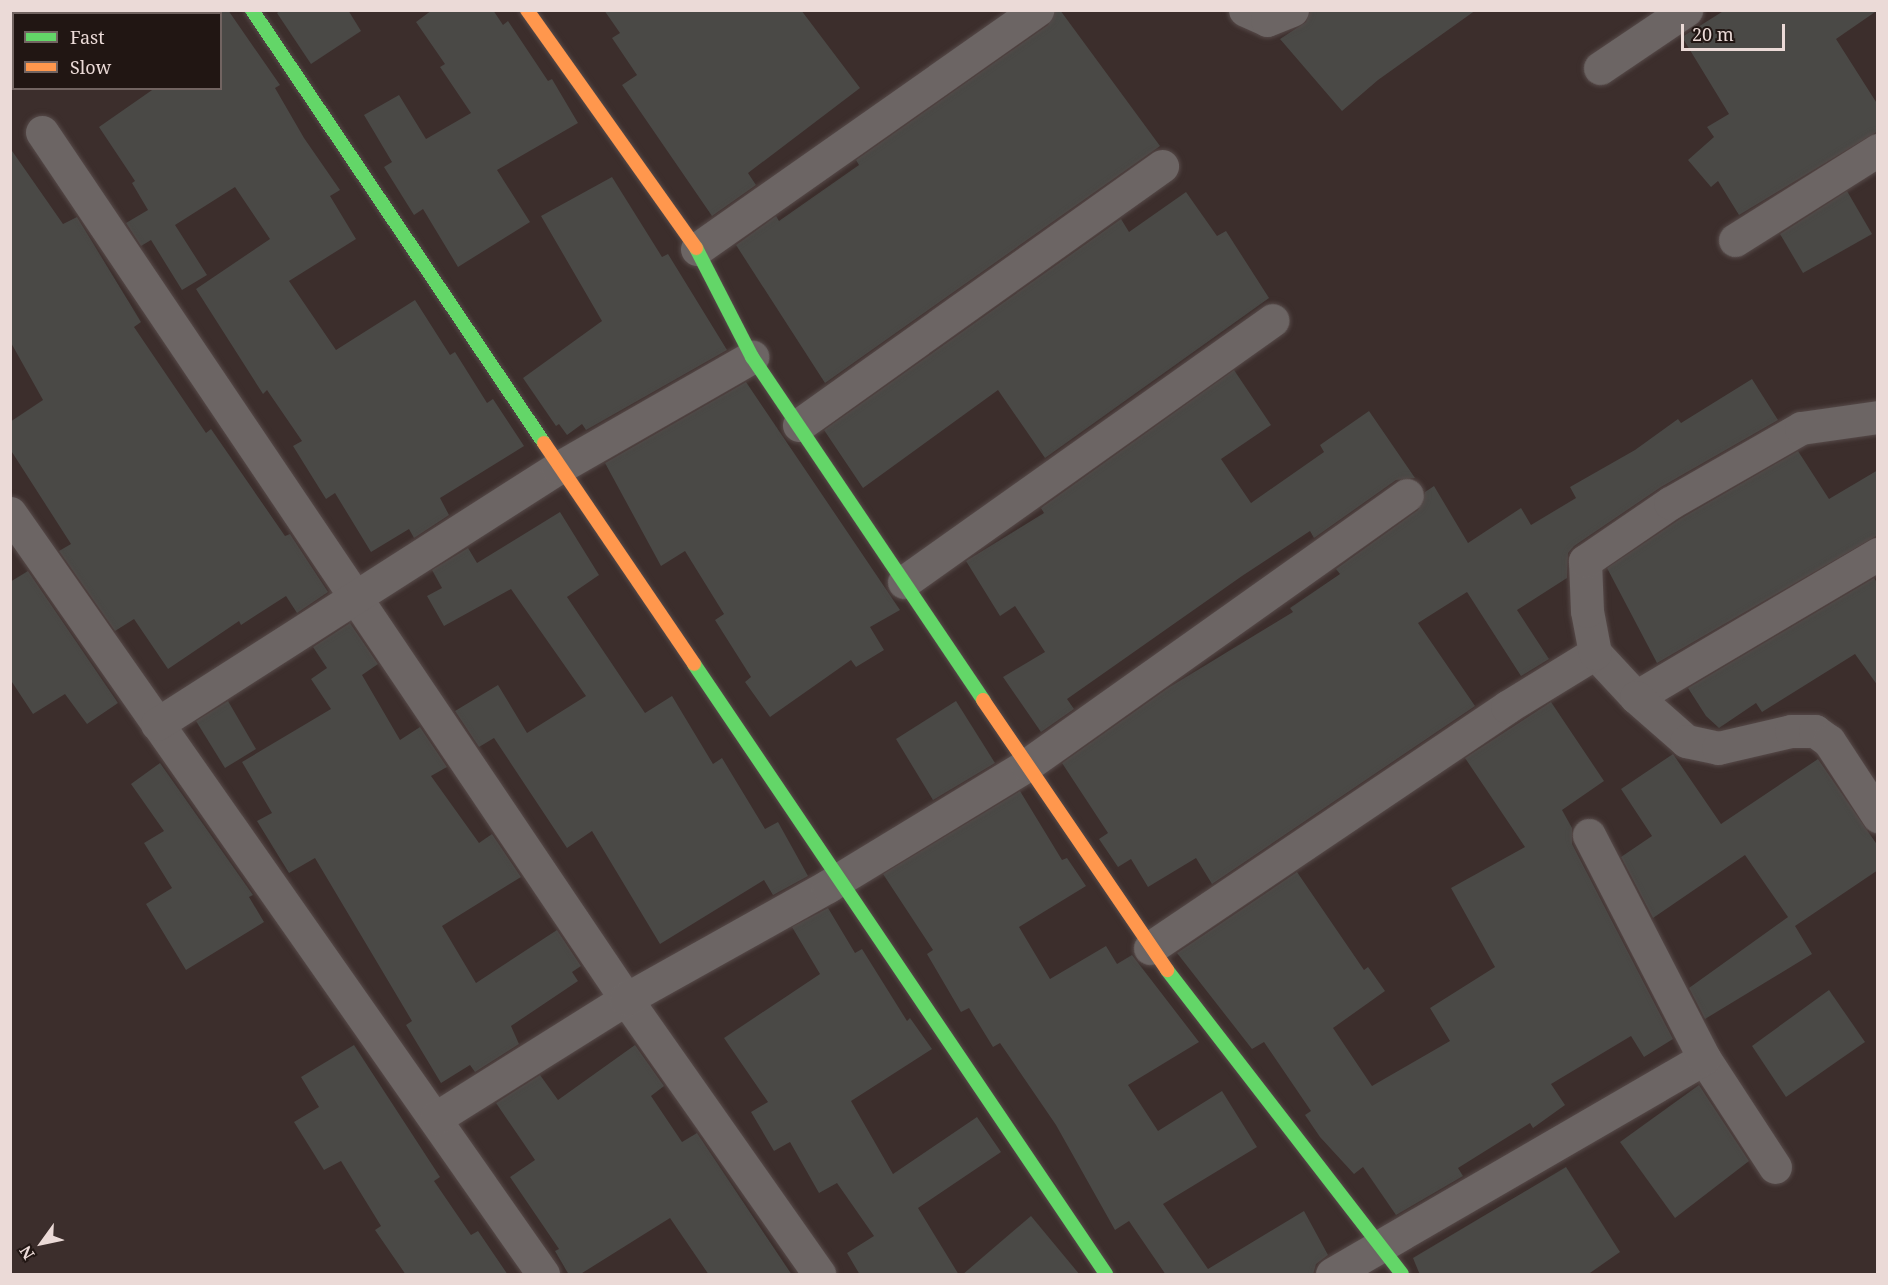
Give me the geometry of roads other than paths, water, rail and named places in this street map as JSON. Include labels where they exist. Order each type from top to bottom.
[{"type":"street","points":[[252,10],[558,468],[1106,1275]]},
{"type":"street","points":[[527,10],[697,249],[752,357],[1150,948],[1402,1275]]},
{"type":"street","points":[[697,249],[1037,10]]},
{"type":"street","points":[[1245,10],[1267,20],[1292,10]]},
{"type":"street","points":[[1600,68],[1686,10]]},
{"type":"street","points":[[42,132],[626,999],[819,1275]]},
{"type":"street","points":[[1735,240],[1878,150]]},
{"type":"street","points":[[799,425],[1162,166]]},
{"type":"street","points":[[904,582],[1272,320]]},
{"type":"street","points":[[157,724],[356,600],[558,468],[752,357]]},
{"type":"street","points":[[1878,417],[1801,428],[1670,502],[1585,561],[1587,611],[1595,653],[1636,697],[1686,741],[1718,748],[1791,731],[1815,731],[1829,741],[1878,816]]},
{"type":"street","points":[[436,1118],[626,999],[839,880],[1027,765],[1407,495]]},
{"type":"street","points":[[10,513],[338,985],[436,1118],[543,1275]]},
{"type":"street","points":[[1636,697],[1878,554]]},
{"type":"street","points":[[1150,948],[1507,706],[1595,653]]},
{"type":"street","points":[[1589,835],[1704,1058],[1775,1167]]},
{"type":"street","points":[[1332,1275],[1378,1245],[1704,1058]]}]
